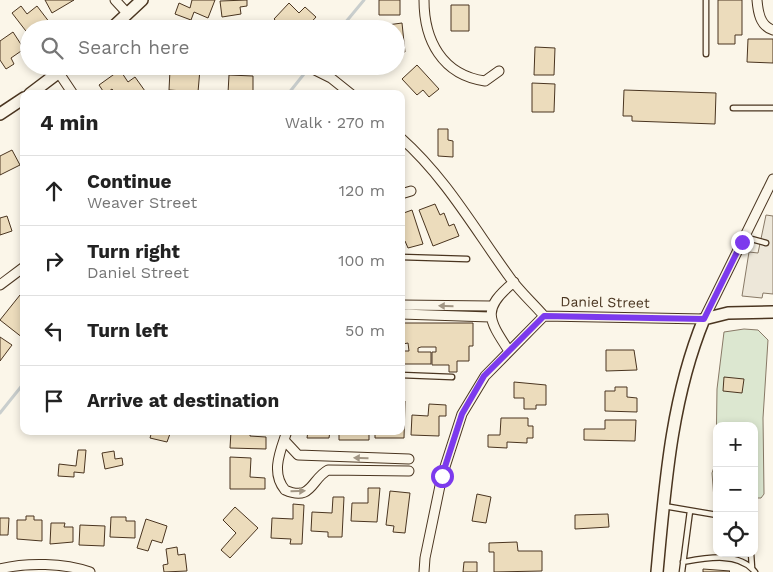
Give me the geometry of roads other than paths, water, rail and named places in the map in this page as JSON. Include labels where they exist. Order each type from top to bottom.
[{"type":"street","points":[[115,0],[127,13]]},
{"type":"street","points":[[121,20],[142,0]]},
{"type":"street","points":[[424,0],[428,35],[437,51],[454,69],[472,79],[485,81],[499,71]]},
{"type":"street","points":[[757,0],[760,19],[768,28],[773,30]]},
{"type":"street","points":[[36,90],[56,75]]},
{"type":"street","points":[[65,75],[72,90]]},
{"type":"street","points":[[325,75],[346,90]]},
{"type":"street","points":[[0,114],[20,101]]},
{"type":"street","name":"Daniel Street","points":[[405,142],[446,188],[514,282],[544,316],[704,319],[728,313],[773,312]]},
{"type":"street","points":[[657,572],[674,421],[683,379],[704,319],[773,179]]},
{"type":"street","points":[[405,193],[411,191]]},
{"type":"street","points":[[0,286],[20,269]]},
{"type":"street","points":[[509,351],[496,331],[490,317],[491,306],[498,294],[514,282]]},
{"type":"street","points":[[405,305],[491,306]]},
{"type":"street","points":[[405,314],[490,317]]},
{"type":"street","points":[[424,572],[425,558],[442,476],[462,414],[484,376],[544,316]]},
{"type":"street","points":[[286,436],[298,455],[410,455],[409,475],[328,470],[308,490],[294,493],[285,490],[278,475],[278,457],[286,436]]},
{"type":"street","points":[[0,569],[20,566],[66,566],[90,572]]},
{"type":"lane","points":[[706,0],[706,54]]},
{"type":"lane","points":[[733,108],[773,108]]},
{"type":"lane","points":[[744,237],[766,243]]},
{"type":"lane","points":[[405,257],[467,259]]},
{"type":"lane","points":[[405,375],[452,377]]},
{"type":"lane","points":[[664,506],[713,514]]},
{"type":"lane","points":[[682,572],[690,511]]},
{"type":"lane","points":[[752,557],[754,570]]},
{"type":"lane","points":[[683,562],[715,558],[732,559],[754,570]]},
{"type":"waterway","points":[[347,20],[364,0]]},
{"type":"waterway","points":[[291,90],[303,75]]},
{"type":"waterway","points":[[0,413],[20,388]]}]
